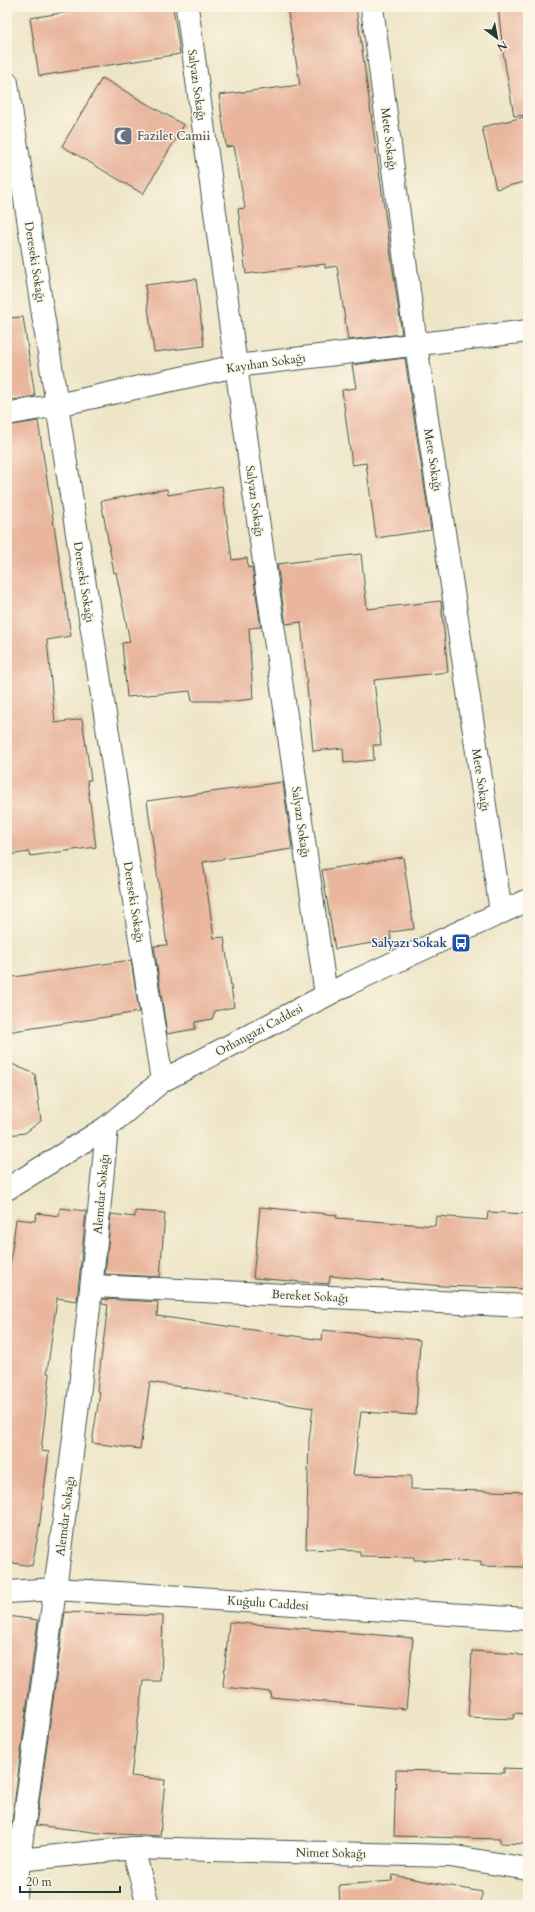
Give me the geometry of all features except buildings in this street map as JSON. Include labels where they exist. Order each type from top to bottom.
[{"type":"street","name":"Salyazı Sokağı","points":[[186,7],[326,995]]},
{"type":"street","name":"Mete Sokağı","points":[[372,7],[416,345],[501,912]]},
{"type":"street","name":"Dereseki Sokağı","points":[[7,83],[162,1081]]},
{"type":"street","name":"Kayıhan Sokağı","points":[[7,414],[57,405],[236,366],[528,331]]},
{"type":"street","name":"Orhangazi Caddesi","points":[[7,1188],[107,1127],[162,1081],[326,995],[528,900]]},
{"type":"street","name":"Alemdar Sokağı","points":[[15,1905],[19,1860],[56,1589],[93,1286],[107,1127]]},
{"type":"street","name":"Bereket Sokağı","points":[[93,1286],[528,1306]]},
{"type":"street","name":"Kuğulu Caddesi","points":[[7,1592],[56,1589],[528,1619]]},
{"type":"street","name":"Nimet Sokağı","points":[[19,1860],[133,1848],[450,1856],[528,1869]]},
{"type":"street","points":[[133,1848],[148,1905]]},
{"type":"place","name":"Fazilet Camii","points":[[123,136]]},
{"type":"place","name":"Salyazı Sokak","points":[[461,943]]}]
